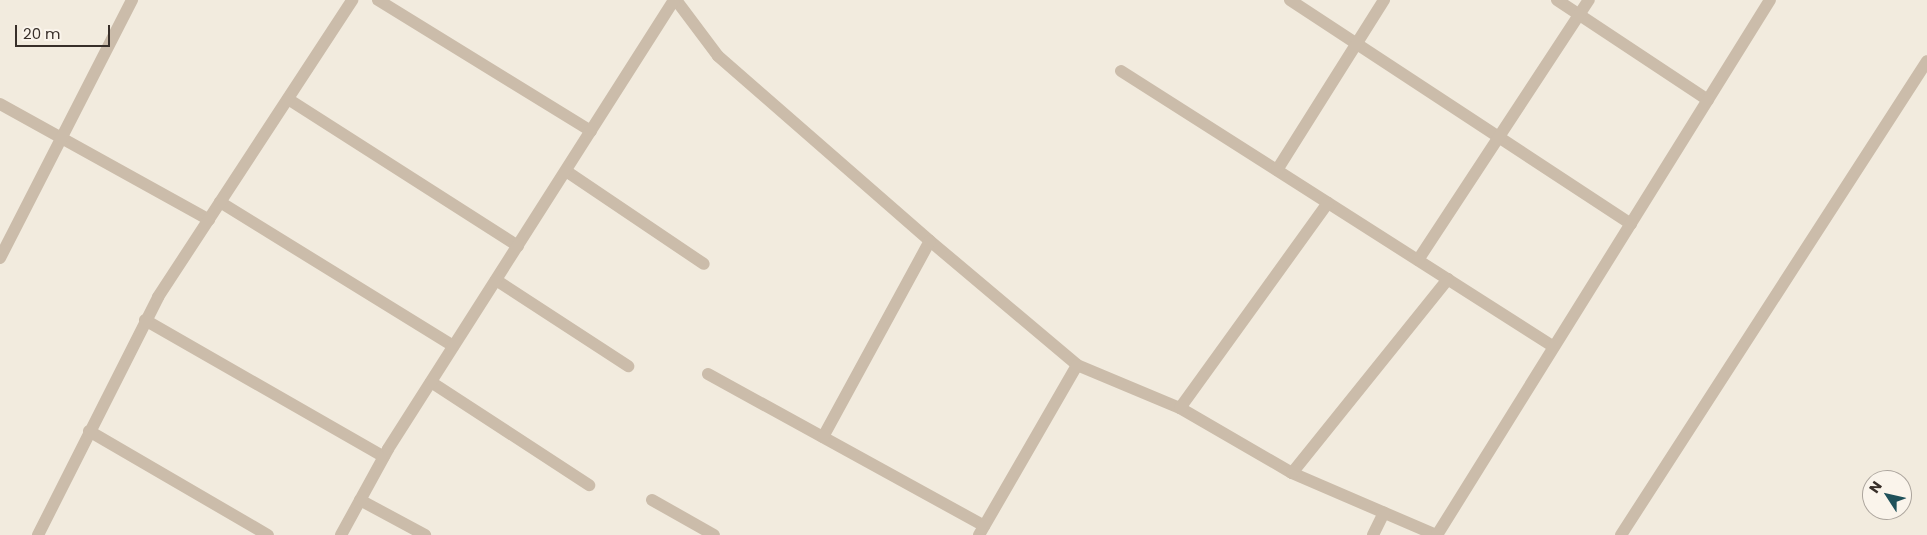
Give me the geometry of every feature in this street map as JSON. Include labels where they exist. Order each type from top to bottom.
[{"type":"street","points":[[0,258],[132,0]]},
{"type":"street","points":[[38,535],[145,320],[352,0]]},
{"type":"street","points":[[378,0],[591,131]]},
{"type":"street","points":[[341,535],[384,457],[453,346],[675,0],[718,56],[930,241],[1077,365],[1180,408],[1292,473],[1437,535],[1770,0]]},
{"type":"street","points":[[1290,0],[1631,224]]},
{"type":"street","points":[[1277,170],[1384,0]]},
{"type":"street","points":[[1557,0],[1708,100]]},
{"type":"street","points":[[1418,260],[1589,0]]},
{"type":"street","points":[[1621,535],[1927,61]]},
{"type":"street","points":[[1120,71],[1554,347]]},
{"type":"street","points":[[288,98],[518,246]]},
{"type":"street","points":[[0,104],[209,220]]},
{"type":"street","points":[[566,171],[704,264]]},
{"type":"street","points":[[220,202],[453,346]]},
{"type":"street","points":[[1180,408],[1328,203]]},
{"type":"street","points":[[823,437],[930,241]]},
{"type":"street","points":[[1292,473],[1448,279]]},
{"type":"street","points":[[496,280],[628,366]]},
{"type":"street","points":[[145,320],[384,457]]},
{"type":"street","points":[[708,374],[823,437],[982,530],[1077,365]]},
{"type":"street","points":[[431,382],[589,485]]},
{"type":"street","points":[[89,431],[268,535]]},
{"type":"street","points":[[360,500],[425,535]]},
{"type":"street","points":[[652,500],[714,535]]},
{"type":"street","points":[[1373,535],[1384,512]]}]
